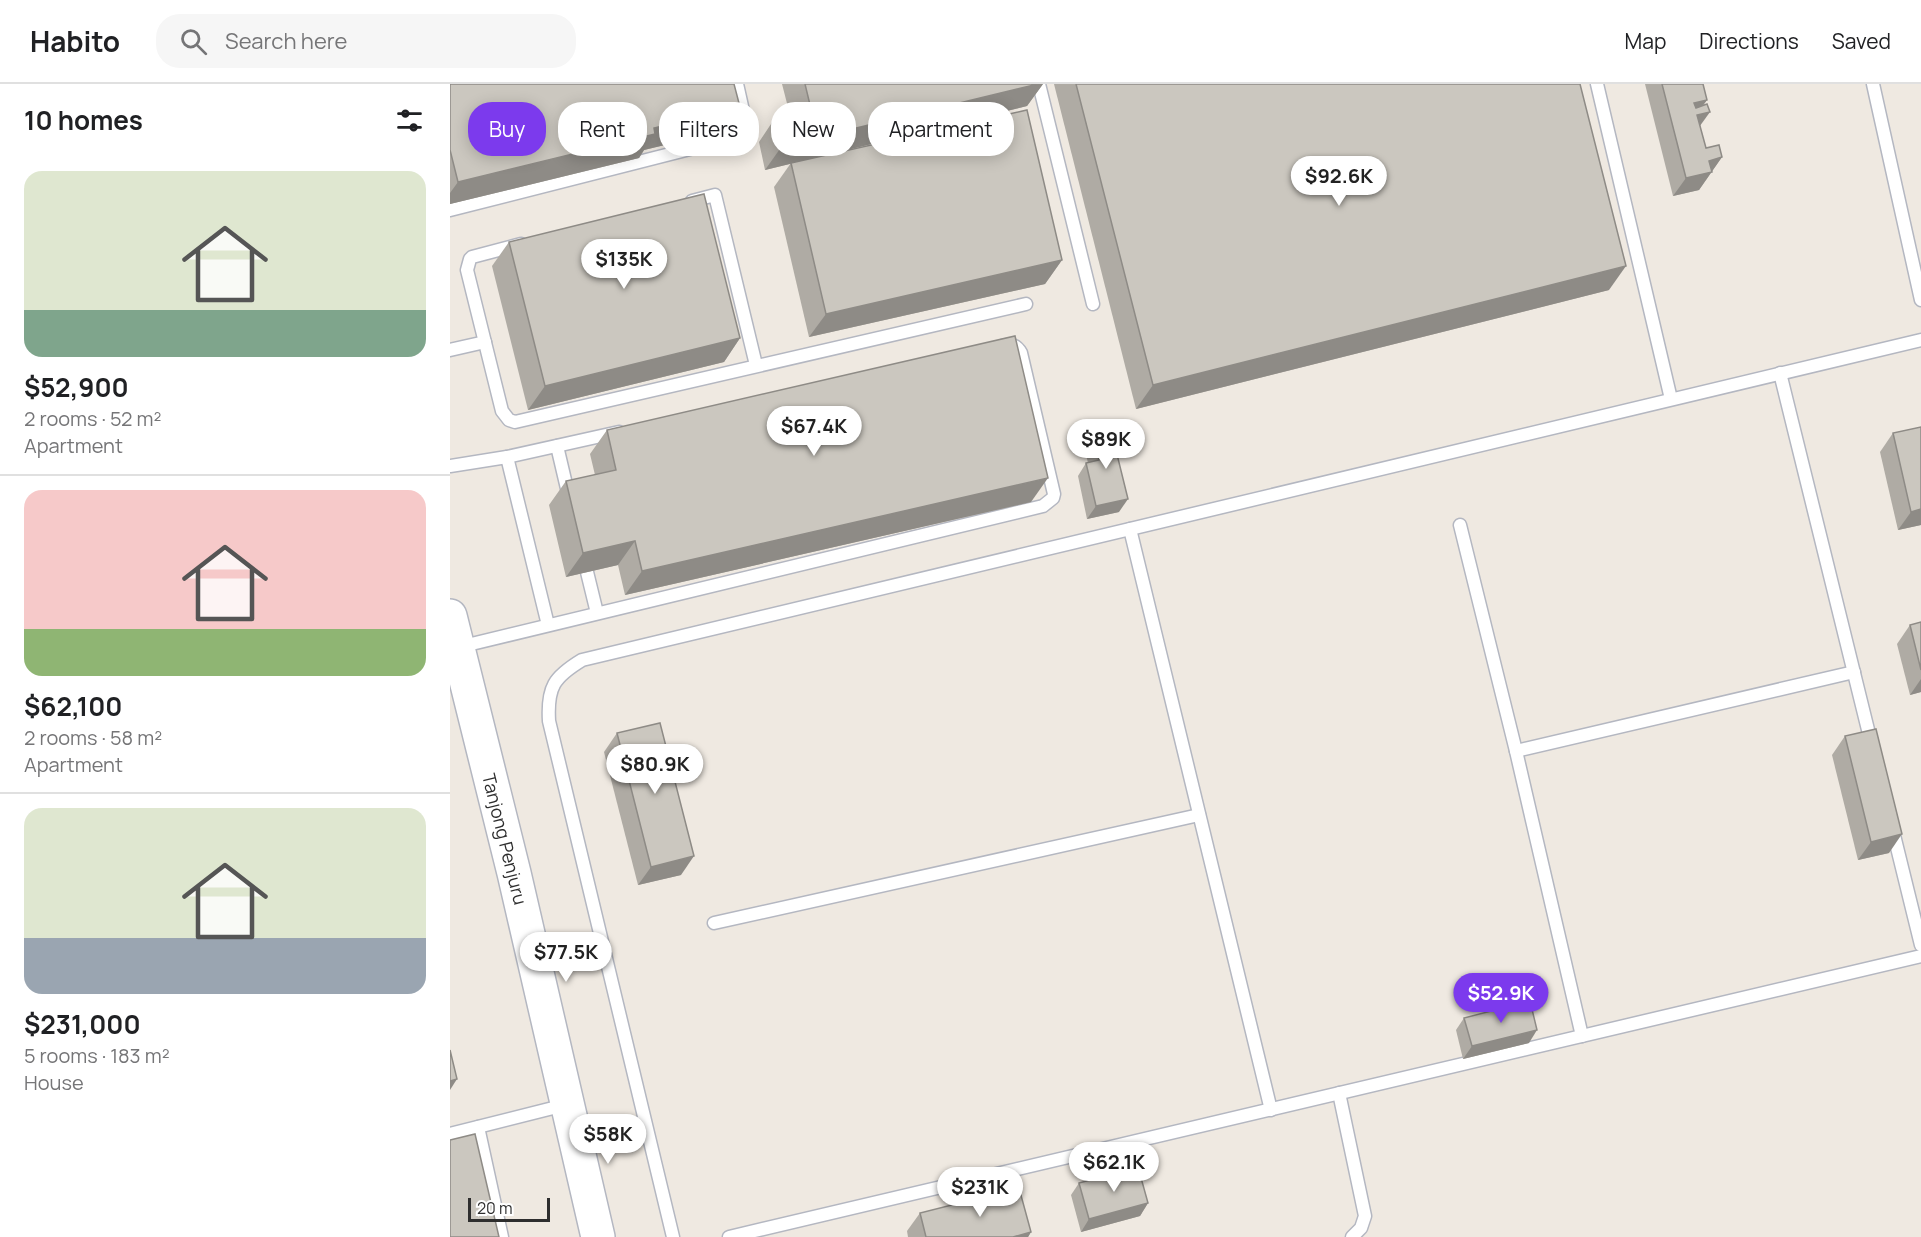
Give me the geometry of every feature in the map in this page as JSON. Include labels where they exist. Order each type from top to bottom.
[{"type":"main road","name":"Tanjong Penjuru","points":[[454,632],[598,1237]]},
{"type":"lane","points":[[450,210],[741,136],[746,124],[737,84]]},
{"type":"lane","points":[[1039,84],[1093,304]]},
{"type":"lane","points":[[1597,84],[1671,399]]},
{"type":"lane","points":[[1873,84],[1921,300]]},
{"type":"lane","points":[[681,204],[715,195],[756,365]]},
{"type":"lane","points":[[534,241],[477,255],[470,259],[467,270],[502,411],[509,420],[515,422],[1026,304]]},
{"type":"lane","points":[[673,1237],[549,721],[548,701],[551,688],[559,677],[582,660],[1921,340]]},
{"type":"lane","points":[[450,350],[485,342]]},
{"type":"lane","points":[[454,632],[548,625],[1043,506],[1053,498],[1054,494],[1021,353],[1017,346],[1009,344],[986,350]]},
{"type":"lane","points":[[1780,373],[1876,763]]},
{"type":"lane","points":[[450,466],[507,457],[627,430]]},
{"type":"lane","points":[[557,446],[570,501]]},
{"type":"lane","points":[[507,457],[548,625]]},
{"type":"lane","points":[[1460,525],[1516,751],[1582,1036]]},
{"type":"lane","points":[[1130,529],[1271,1110]]},
{"type":"lane","points":[[587,572],[597,613]]},
{"type":"lane","points":[[1516,751],[1854,672]]},
{"type":"lane","points":[[714,923],[1199,815]]},
{"type":"lane","points":[[1890,820],[1921,945]]},
{"type":"lane","points":[[729,1237],[1921,956]]},
{"type":"lane","points":[[1339,1094],[1365,1216],[1361,1228],[1352,1237]]},
{"type":"lane","points":[[450,1134],[568,1104]]},
{"type":"lane","points":[[478,1127],[502,1237]]},
{"type":"building","points":[[450,84],[734,84],[739,102],[659,102],[659,127],[654,128],[655,134],[647,136],[647,102],[558,102],[558,156],[565,156],[458,182],[450,150]]},
{"type":"building","points":[[805,84],[1038,84],[964,102],[868,102],[868,125],[856,128],[856,102],[809,102]]},
{"type":"building","points":[[1076,84],[1580,84],[1626,266],[1153,385]]},
{"type":"building","points":[[1662,84],[1703,84],[1707,100],[1694,103],[1696,108],[1707,104],[1710,112],[1697,115],[1706,148],[1719,145],[1722,157],[1709,161],[1712,172],[1686,178]]},
{"type":"building","points":[[1027,110],[1062,260],[826,314],[791,163],[822,156],[856,156],[856,148],[868,146],[868,156],[1014,156],[1014,113]]},
{"type":"building","points":[[704,194],[740,338],[545,386],[509,242]]},
{"type":"building","points":[[1015,336],[1048,478],[642,571],[635,541],[583,553],[566,481],[616,470],[607,430]]},
{"type":"building","points":[[1110,426],[1128,499],[1096,506],[1086,463],[1099,460],[1092,430]]},
{"type":"building","points":[[1921,427],[1921,509],[1911,512],[1893,433]]},
{"type":"building","points":[[1921,622],[1921,670],[1910,625]]},
{"type":"building","points":[[660,723],[694,856],[651,867],[617,733]]},
{"type":"building","points":[[1876,729],[1902,834],[1871,842],[1845,736]]},
{"type":"building","points":[[1530,1001],[1537,1030],[1472,1046],[1464,1018]]},
{"type":"building","points":[[450,1050],[457,1079],[450,1081]]},
{"type":"building","points":[[475,1134],[499,1237],[450,1237],[450,1140]]},
{"type":"building","points":[[1138,1167],[1148,1203],[1089,1219],[1079,1183]]},
{"type":"building","points":[[1019,1188],[1031,1232],[1013,1237],[926,1237],[920,1213]]}]
